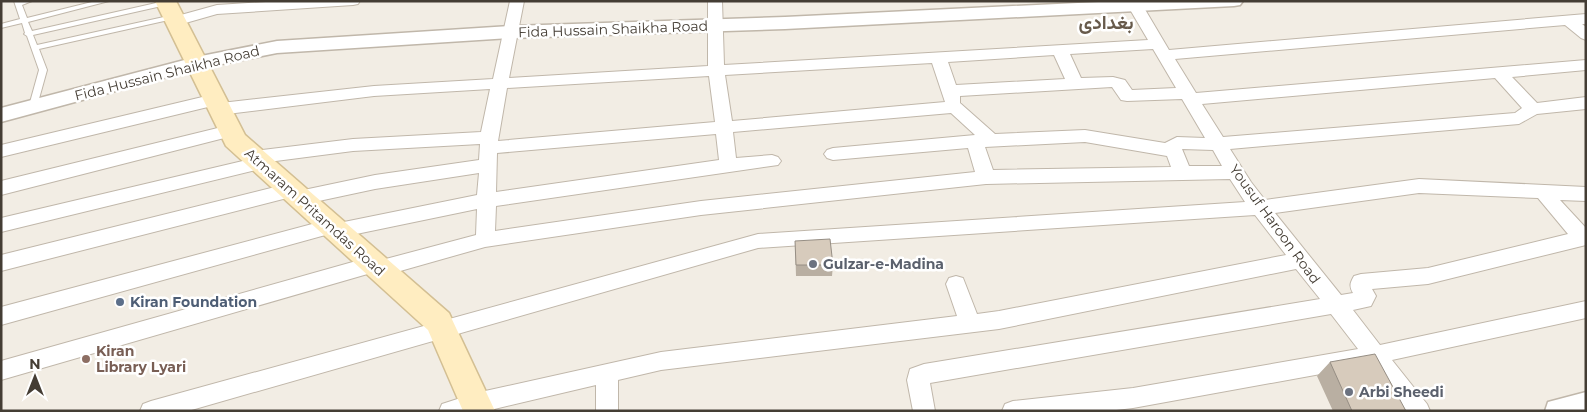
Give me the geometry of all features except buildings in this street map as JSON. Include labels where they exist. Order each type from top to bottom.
[{"type":"main road","name":"Atmaram Pritamdas Road","points":[[170,11],[235,140],[439,322],[477,407]]},
{"type":"street","points":[[170,11],[353,1]]},
{"type":"street","points":[[484,240],[488,150],[517,1]]},
{"type":"street","points":[[715,1],[717,25],[716,70],[725,127],[728,165]]},
{"type":"street","name":"Fida Hussain Shaikha Road","points":[[1,115],[196,63],[276,47],[511,32],[717,25],[1134,4],[1234,1]]},
{"type":"street","name":"Yousuf Haroon Road","points":[[1134,4],[1235,172],[1260,208],[1418,411]]},
{"type":"street","points":[[1,188],[221,114],[267,102],[374,91],[500,83],[1060,50],[1162,50],[1586,19]]},
{"type":"street","points":[[1568,21],[1586,35]]},
{"type":"street","points":[[1060,50],[1075,84]]},
{"type":"street","points":[[938,57],[955,107],[983,141],[986,177]]},
{"type":"street","points":[[950,91],[1117,82],[1127,96],[1189,96],[1586,65]]},
{"type":"street","points":[[1498,72],[1533,109]]},
{"type":"street","points":[[1183,173],[1172,147],[1177,143],[1218,144],[1519,118],[1533,109],[1586,103]]},
{"type":"street","points":[[1,225],[257,160],[334,147],[488,150],[955,107]]},
{"type":"street","points":[[1,151],[221,114]]},
{"type":"street","points":[[833,154],[983,141],[1085,136],[1174,151]]},
{"type":"street","points":[[1,263],[295,194],[375,182],[488,150]]},
{"type":"street","points":[[1,316],[334,228],[486,200],[728,165],[772,161]]},
{"type":"street","points":[[1,371],[377,267],[484,240],[701,208],[986,177],[1235,172]]},
{"type":"street","points":[[151,411],[758,241],[1260,208],[1419,186],[1586,194]]},
{"type":"street","points":[[924,411],[918,376],[924,374],[1336,306],[1364,300],[1366,296],[1360,287],[1361,282],[1428,276],[1584,237],[1543,192]]},
{"type":"street","points":[[450,411],[477,407],[661,361],[998,320],[1300,260]]},
{"type":"street","points":[[956,284],[970,323]]},
{"type":"street","points":[[1012,411],[1136,404],[1309,365],[1374,355],[1586,309]]},
{"type":"street","points":[[607,373],[607,411]]},
{"type":"street","points":[[1558,411],[1586,404]]},
{"type":"lane","points":[[29,1],[17,3],[43,70],[33,106]]},
{"type":"lane","points":[[1,26],[106,1]]},
{"type":"lane","points":[[28,34],[170,11]]},
{"type":"lane","points":[[34,48],[170,11]]},
{"type":"place","name":"Gulzar-e-Madina","points":[[813,264]]},
{"type":"place","name":"Kiran Foundation","points":[[120,302]]},
{"type":"place","name":"Kiran Library Lyari","points":[[86,359]]},
{"type":"place","name":"Arbi Sheedi","points":[[1349,392]]},
{"type":"district","name":"بغدادی","points":[[1106,22]]}]
